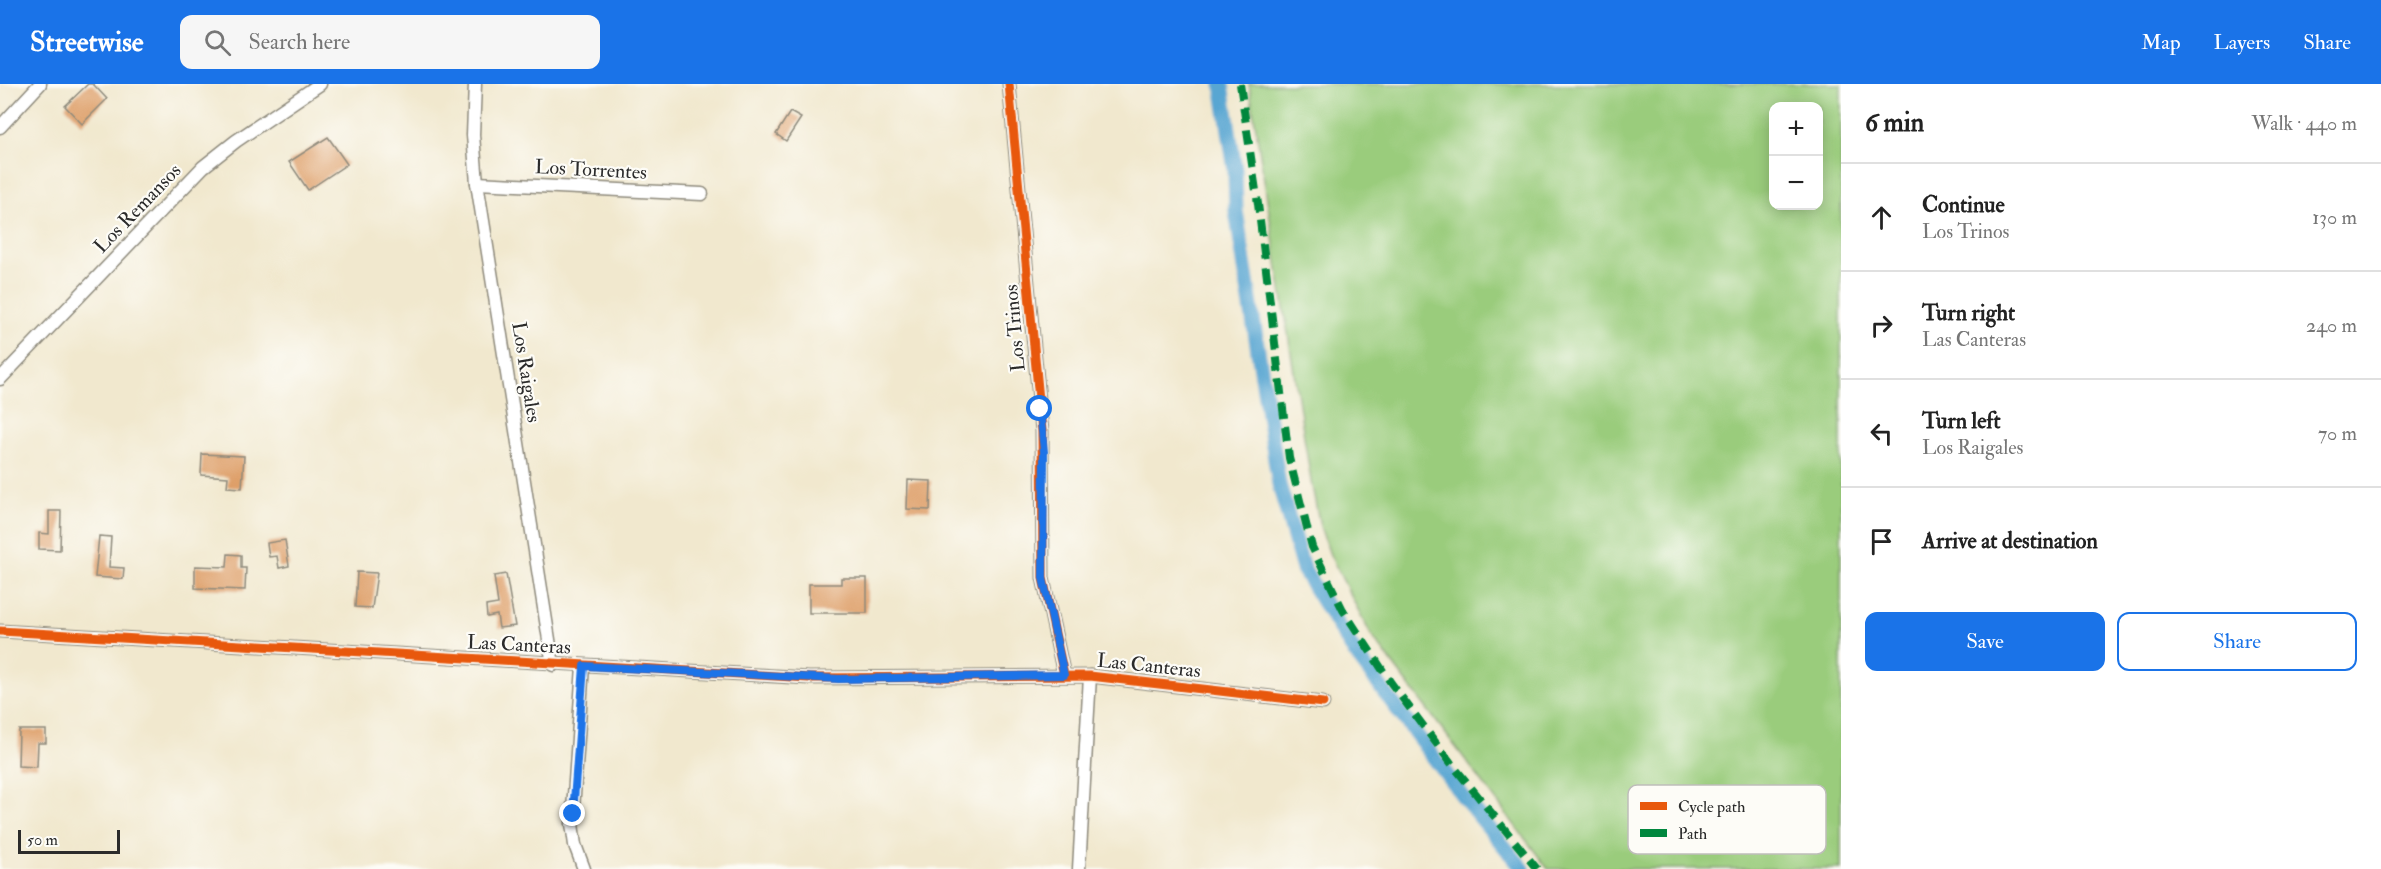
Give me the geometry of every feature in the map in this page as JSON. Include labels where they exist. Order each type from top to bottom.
[{"type":"street","points":[[0,127],[40,84]]},
{"type":"street","name":"Los Remansos","points":[[0,380],[208,163],[320,84]]},
{"type":"street","name":"Los Raigales","points":[[475,84],[472,135],[477,183],[553,664]]},
{"type":"street","name":"Los Trinos","points":[[1009,84],[1042,430],[1044,591],[1064,675]]},
{"type":"street","name":"Los Torrentes","points":[[477,183],[702,194]]},
{"type":"street","name":"Las Canteras","points":[[0,631],[839,679],[1090,676],[1323,703]]},
{"type":"street","points":[[584,666],[572,824],[575,845],[584,869]]},
{"type":"street","points":[[1079,869],[1090,676]]},
{"type":"green space","points":[[1249,84],[1841,84],[1841,869],[1548,869],[1371,635],[1330,555],[1320,526],[1311,481]]},
{"type":"building","points":[[88,84],[93,84],[107,99],[82,124],[65,106]]},
{"type":"building","points":[[790,112],[801,118],[786,141],[776,134]]},
{"type":"building","points":[[328,137],[347,164],[308,190],[289,162]]},
{"type":"building","points":[[202,454],[244,456],[242,488],[227,487],[228,477],[201,475]]},
{"type":"building","points":[[908,480],[931,481],[930,510],[907,509]]},
{"type":"building","points":[[49,511],[61,511],[60,550],[39,549],[39,533],[49,534]]},
{"type":"building","points":[[99,536],[111,537],[109,567],[124,568],[123,579],[95,577]]},
{"type":"building","points":[[285,540],[289,566],[279,568],[277,556],[269,557],[267,543]]},
{"type":"building","points":[[228,554],[241,555],[241,568],[246,568],[245,590],[195,588],[195,566],[227,567]]},
{"type":"building","points":[[357,572],[377,573],[372,608],[355,607]]},
{"type":"building","points":[[506,574],[515,626],[499,628],[497,615],[487,617],[486,606],[498,604],[494,576]]},
{"type":"building","points":[[841,578],[867,578],[867,613],[809,613],[809,584],[841,584]]},
{"type":"building","points":[[19,730],[46,730],[46,743],[38,743],[37,767],[18,766]]},
{"type":"waterway","points":[[1222,84],[1235,170],[1236,211],[1279,484],[1303,569],[1355,653],[1465,799],[1523,869]]},
{"type":"marked path","points":[[1240,84],[1258,204],[1289,458],[1312,547],[1343,610],[1391,683],[1451,763],[1537,869]]},
{"type":"cycle path","points":[[1009,84],[1042,431],[1043,578],[1064,675]]},
{"type":"cycle path","points":[[0,631],[809,678],[1090,676],[1323,703]]},
{"type":"route","points":[[573,814],[584,666],[839,679],[1064,675],[1044,591],[1042,552],[1044,452],[1040,409]]}]
